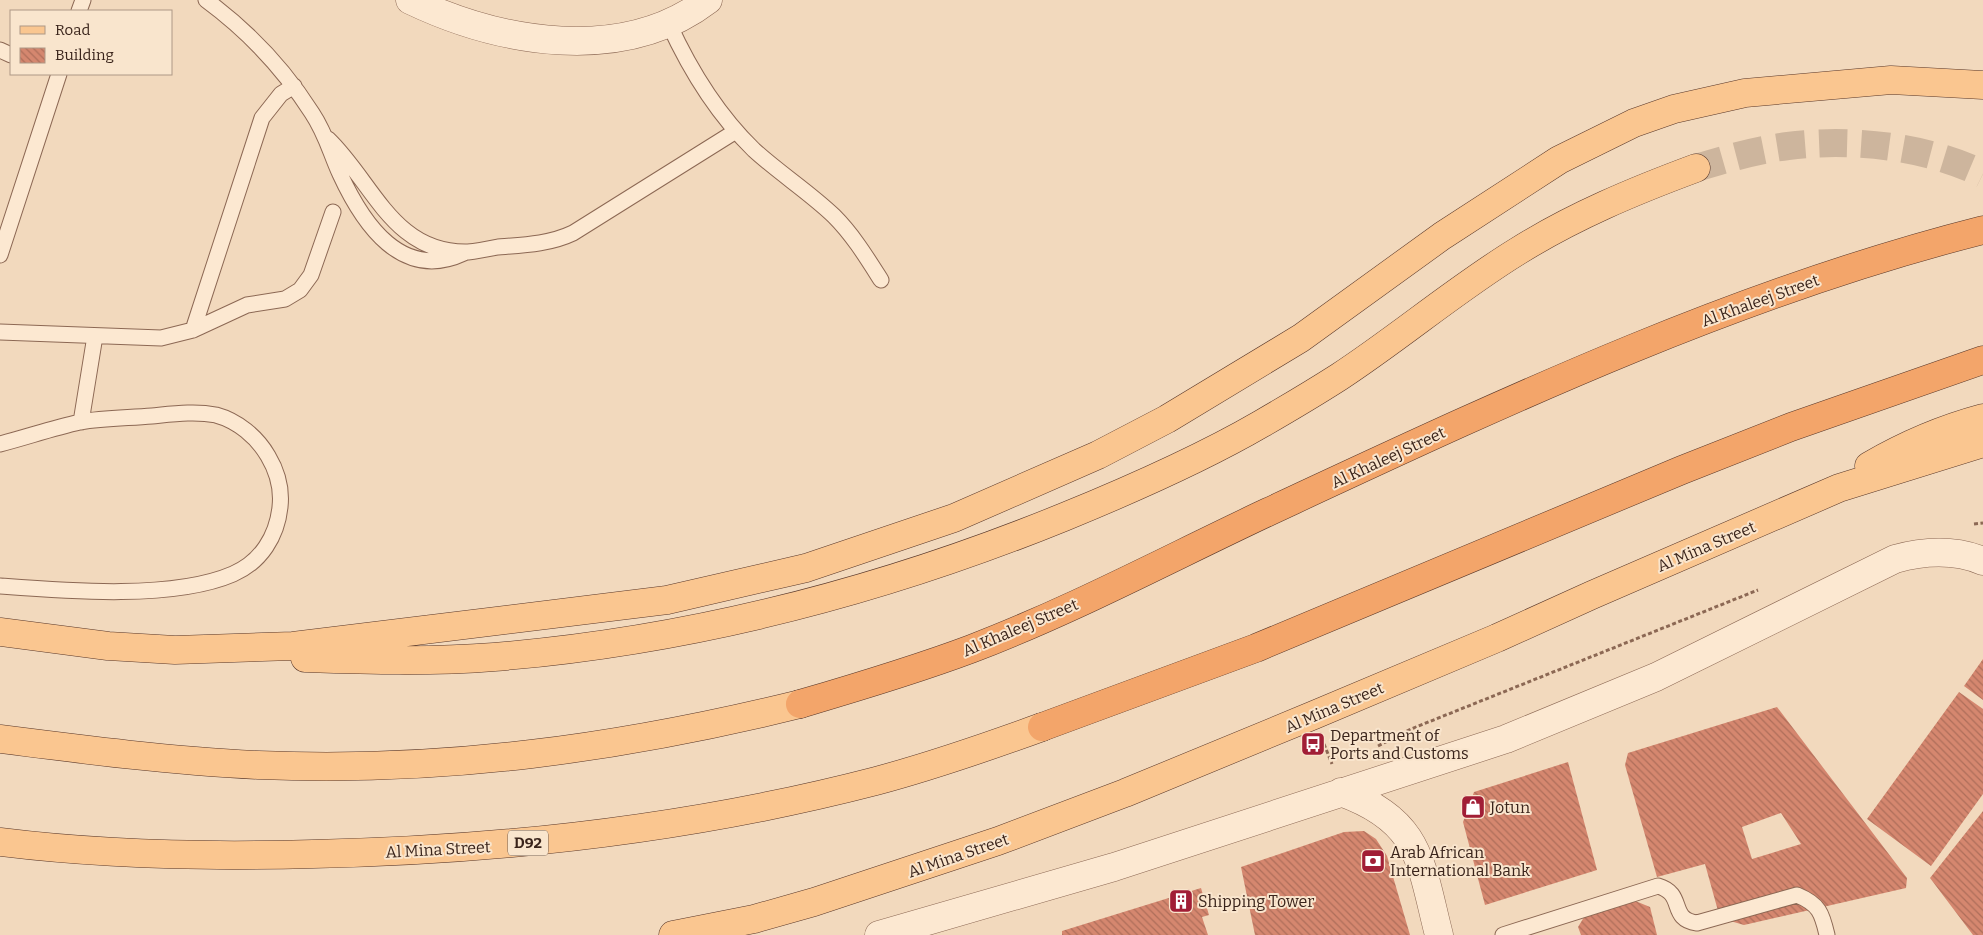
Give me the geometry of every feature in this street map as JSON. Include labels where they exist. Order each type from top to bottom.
[{"type":"highway","name":"Al Khaleej Street","points":[[800,704],[887,678],[982,644],[1071,606],[1379,461],[1549,384],[1676,330],[1778,292],[1880,258],[1983,230]]},
{"type":"highway","points":[[1042,727],[1256,648],[1782,431],[1983,360]]},
{"type":"main road","points":[[0,632],[108,646],[175,650],[294,646],[667,600],[806,568],[954,518],[1027,488],[1098,455],[1167,419],[1301,338],[1442,236],[1559,160],[1634,123],[1682,107],[1745,93],[1891,80],[1983,85]]},
{"type":"main road","points":[[234,649],[299,657],[363,660],[473,658],[555,651],[723,622],[870,585],[948,561],[1100,502],[1259,425],[1339,376],[1468,283],[1521,248],[1594,210],[1636,191],[1696,168]]},
{"type":"main road","points":[[1840,488],[1870,466],[1902,448],[1936,432],[1983,418]]},
{"type":"main road","name":"Al Mina Street","points":[[673,935],[754,919],[919,869],[1116,796],[1314,716],[1840,488],[1983,443]]},
{"type":"main road","points":[[1840,488],[1882,485],[1966,465],[1983,464]]},
{"type":"main road","points":[[0,739],[170,759],[259,765],[350,766],[441,763],[532,755],[622,743],[712,726],[800,704]]},
{"type":"main road","name":"Al Mina Street","points":[[0,842],[65,850],[158,855],[255,856],[436,850],[528,843],[618,832],[793,801],[877,781],[961,756],[1042,727]]},
{"type":"street","points":[[410,0],[449,18],[490,30],[549,40],[592,40],[669,24],[696,10],[708,0]]},
{"type":"street","points":[[879,935],[1114,867],[1506,738],[1581,709],[1709,651],[1895,559],[1916,553],[1938,552],[1957,554],[1983,561]]},
{"type":"street","points":[[1341,792],[1368,802],[1385,812],[1400,827],[1412,844],[1421,863],[1439,935]]},
{"type":"lane","points":[[206,0],[249,35],[294,86],[328,139],[352,165],[379,205],[399,227],[438,248],[468,252],[544,242],[573,233],[736,131]]},
{"type":"lane","points":[[669,24],[698,80],[736,131],[773,166],[834,217],[862,250],[881,280]]},
{"type":"lane","points":[[0,255],[59,75]]},
{"type":"lane","points":[[193,330],[262,118],[281,94],[294,86]]},
{"type":"lane","points":[[328,139],[349,192],[375,232],[394,250],[405,256],[430,261],[456,257],[468,252]]},
{"type":"lane","points":[[0,332],[153,338],[193,330],[234,310],[262,302],[285,299],[300,290],[311,275],[333,212]]},
{"type":"lane","points":[[81,422],[95,336]]},
{"type":"lane","points":[[0,444],[81,422],[198,413],[217,416],[234,422],[250,433],[263,447],[276,472],[281,500],[279,520],[272,538],[262,554],[233,574],[184,587],[94,592],[0,586]]},
{"type":"lane","points":[[1503,935],[1658,886],[1667,888],[1674,895],[1680,914],[1699,929],[1797,894],[1811,901],[1822,914],[1827,935]]},
{"type":"path","points":[[1376,747],[1411,729],[1760,589]]},
{"type":"path","points":[[1314,716],[1341,792]]},
{"type":"building","points":[[1983,659],[1983,700],[1964,686]]},
{"type":"building","points":[[1959,692],[1983,709],[1983,794],[1931,866],[1867,819]]},
{"type":"building","points":[[1777,707],[1907,878],[1906,888],[1744,925],[1720,918],[1705,864],[1657,877],[1625,765],[1628,753]],"holes":[[[1781,813],[1801,844],[1752,859],[1742,827]]]},
{"type":"building","points":[[1568,762],[1597,870],[1485,905],[1463,822],[1474,792]]},
{"type":"building","points":[[1983,811],[1983,935],[1973,935],[1930,878]]},
{"type":"building","points":[[1364,831],[1376,839],[1387,856],[1410,935],[1255,935],[1241,867],[1344,832]]},
{"type":"building","name":"Shipping Tower","points":[[1201,888],[1209,915],[1202,917],[1208,935],[1062,935],[1062,931]]},
{"type":"building","points":[[1628,898],[1650,907],[1657,935],[1581,935],[1578,927],[1589,909]]},
{"type":"tunnel","points":[[1696,168],[1741,155],[1776,148],[1837,143],[1862,144],[1913,151],[1961,164],[1983,174]]},
{"type":"place","name":"Department of Ports and Customs","points":[[1313,744]]},
{"type":"place","name":"Jotun","points":[[1473,807]]},
{"type":"place","name":"Arab African International Bank","points":[[1373,861]]},
{"type":"place","name":"Shipping Tower","points":[[1181,901]]}]
